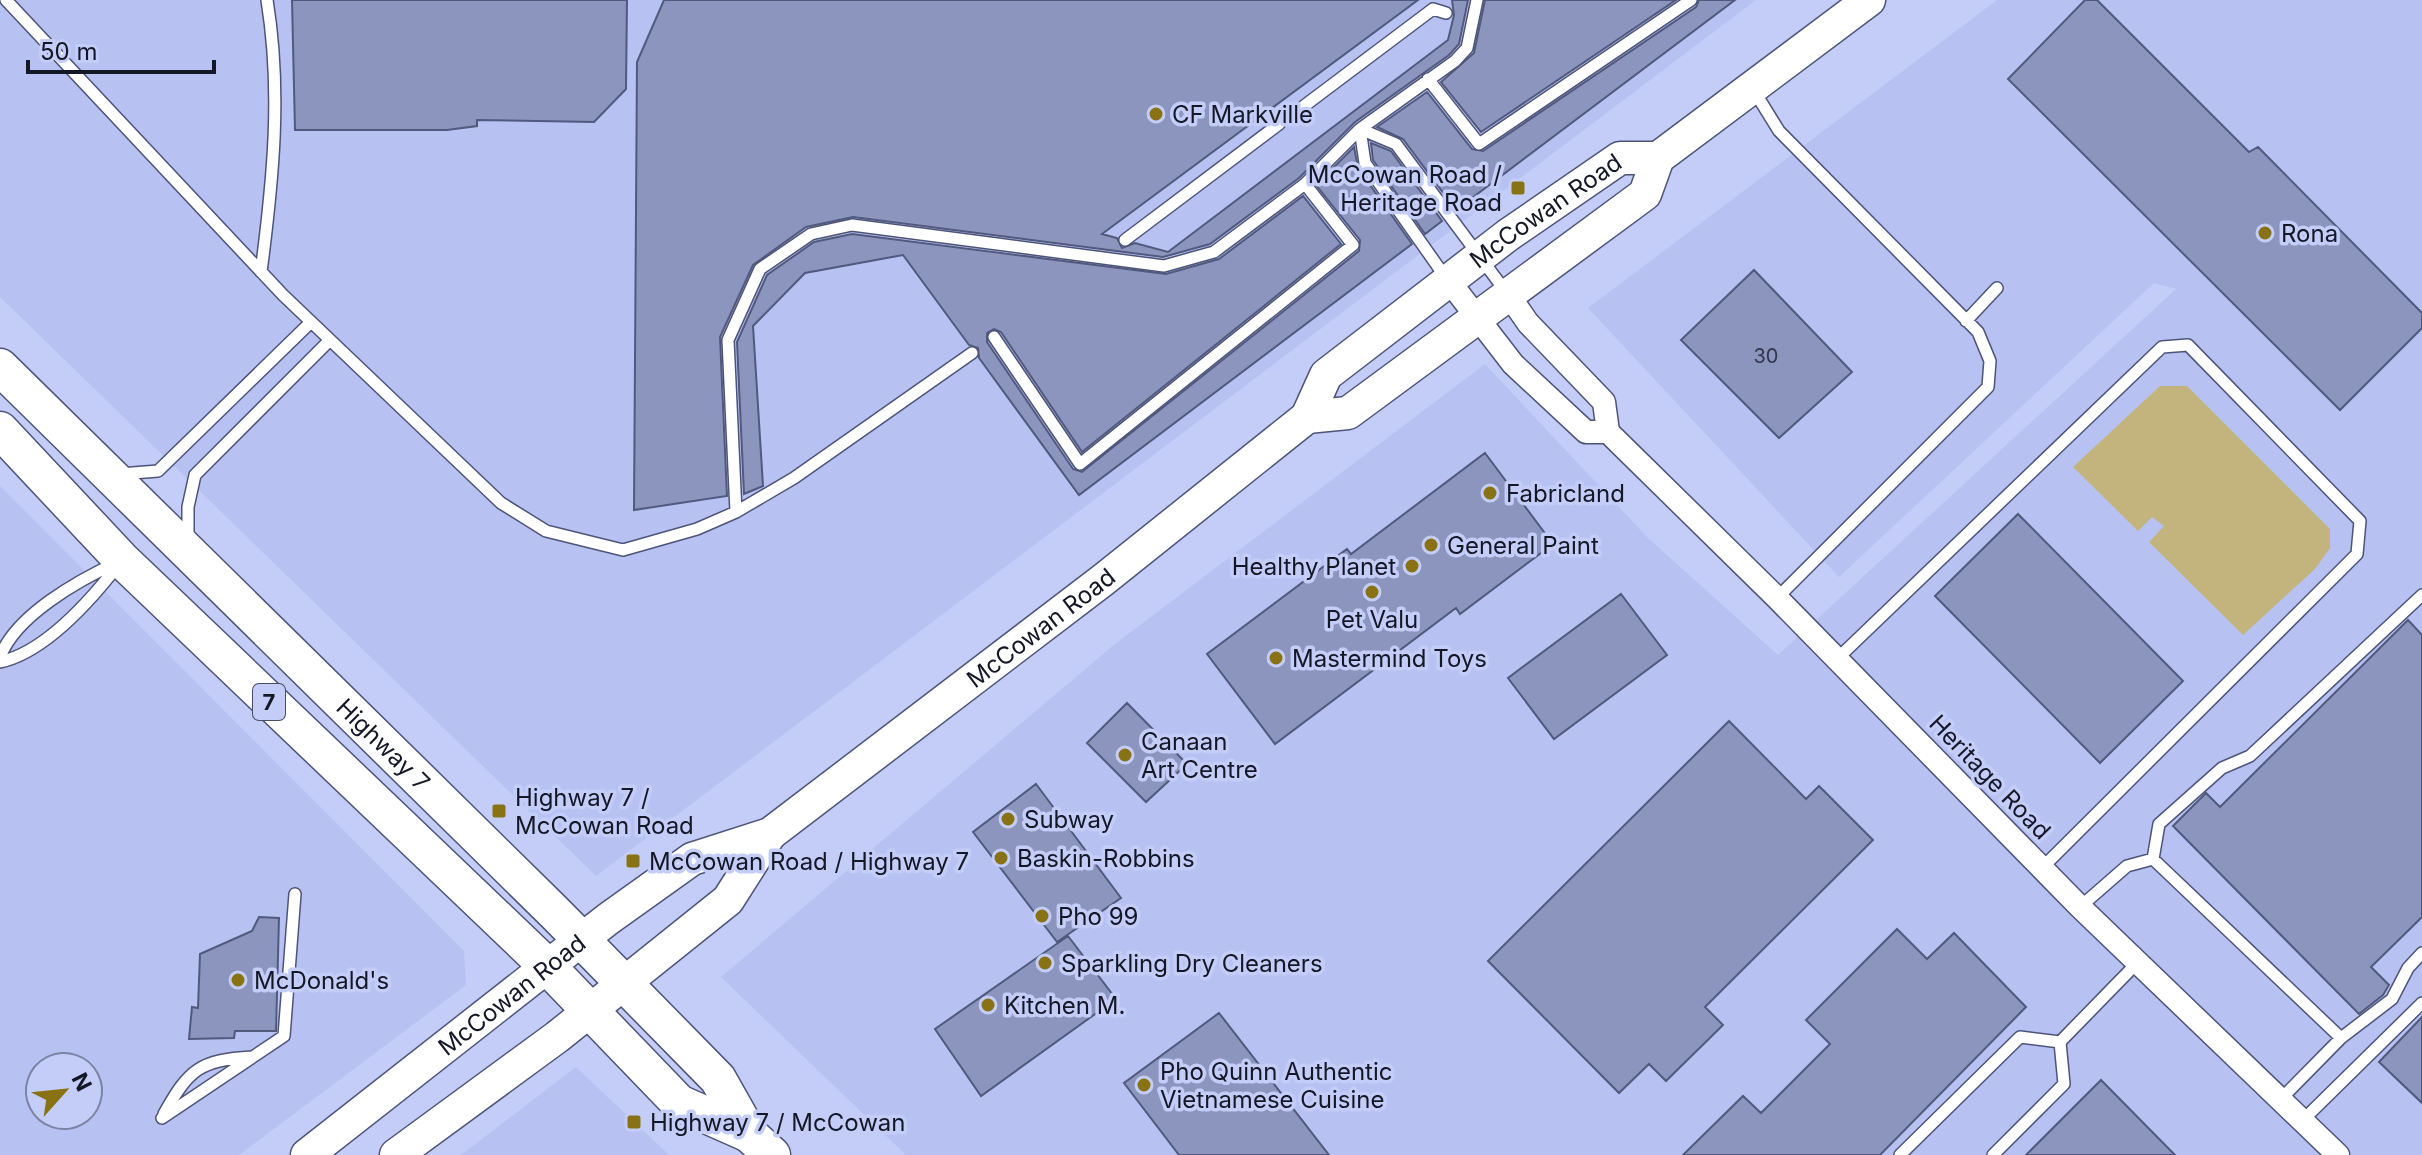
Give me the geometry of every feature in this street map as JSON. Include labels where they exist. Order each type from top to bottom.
[{"type":"main road","name":"McCowan Road","points":[[1307,417],[1348,413],[1645,194],[1658,158],[1869,0]]},
{"type":"main road","name":"McCowan Road","points":[[307,1155],[547,966],[692,859],[770,834],[1103,580],[1307,417],[1326,375],[1480,256],[1620,158],[1658,158]]},
{"type":"main road","name":"Highway 7","points":[[0,367],[718,1079],[761,1144]]},
{"type":"main road","name":"Highway 7","points":[[0,430],[122,560],[547,966],[679,1103],[761,1144]]},
{"type":"main road","name":"McCowan Road","points":[[396,1155],[590,1012],[728,900],[770,834]]},
{"type":"street","name":"Heritage Road","points":[[1449,281],[1513,364],[1586,432],[1608,432]]},
{"type":"street","name":"Heritage Road","points":[[1508,294],[1528,323],[1604,402],[1608,432],[1777,598],[2080,907],[2338,1155]]},
{"type":"lane","points":[[6,0],[311,322],[501,503],[546,531],[623,550],[697,529],[736,512],[794,478],[972,353]]},
{"type":"lane","points":[[261,272],[276,153],[276,54],[267,0]]},
{"type":"lane","points":[[736,512],[728,340],[760,269],[811,234],[852,225],[1164,266],[1214,252],[1305,184],[1360,129],[1455,61],[1467,48],[1477,0]]},
{"type":"lane","points":[[1428,79],[1479,144],[1691,0]]},
{"type":"lane","points":[[1304,106],[1433,4],[1446,13]]},
{"type":"lane","points":[[1753,88],[1779,131],[1978,332],[1990,361],[1988,387],[1777,598]]},
{"type":"lane","points":[[1125,240],[1279,124]]},
{"type":"lane","points":[[1360,129],[1396,144],[1508,294]]},
{"type":"lane","points":[[1360,129],[1365,163],[1449,281]]},
{"type":"lane","points":[[994,337],[1080,464],[1353,245],[1305,184]]},
{"type":"lane","points":[[1966,321],[1997,288]]},
{"type":"lane","points":[[108,473],[158,471],[311,322]]},
{"type":"lane","points":[[188,551],[188,507],[195,475],[330,340]]},
{"type":"lane","points":[[1837,659],[2162,347],[2188,345],[2210,367],[2360,521],[2357,554],[2042,868]]},
{"type":"lane","points":[[122,560],[91,602],[18,658],[0,659],[6,640],[73,583],[122,560]]},
{"type":"lane","points":[[2153,859],[2159,824],[2222,768],[2250,756],[2422,595]]},
{"type":"lane","points":[[2080,907],[2127,866],[2153,859]]},
{"type":"lane","points":[[2153,859],[2341,1038]]},
{"type":"lane","points":[[252,1057],[215,1059],[204,1066],[182,1081],[162,1118],[284,1036],[295,894]]},
{"type":"lane","points":[[2281,1099],[2341,1038],[2392,999],[2408,968],[2422,953]]},
{"type":"lane","points":[[1993,1155],[2064,1084],[2060,1042],[2138,962]]},
{"type":"lane","points":[[2303,1120],[2422,1003]]},
{"type":"lane","points":[[1900,1155],[2020,1037],[2060,1042]]},
{"type":"shaded area","points":[[0,0],[1756,0],[596,876],[0,297]]},
{"type":"shaded area","points":[[1997,0],[2422,0],[2422,1155],[906,1155],[721,977],[1115,644],[1485,364],[1648,538],[1778,655],[2176,289],[2154,283],[1839,577],[1588,308]]},
{"type":"shaded area","points":[[2160,386],[2187,386],[2330,529],[2330,548],[2315,569],[2243,635],[2149,542],[2164,526],[2152,517],[2138,531],[2073,467]]},
{"type":"shaded area","points":[[0,486],[464,951],[466,985],[239,1155],[0,1155]]},
{"type":"shaded area","points":[[576,1067],[669,1155],[461,1155]]},
{"type":"building","points":[[292,0],[627,0],[626,89],[594,122],[477,120],[477,126],[447,130],[295,130]]},
{"type":"building","points":[[664,0],[1418,0],[1102,234],[1117,238],[1122,248],[1135,243],[1168,252],[1448,40],[1454,15],[1452,0],[1468,0],[1459,44],[1449,55],[1355,122],[1299,178],[1210,244],[1163,257],[853,217],[806,227],[753,265],[720,337],[727,496],[634,510],[637,62]]},
{"type":"building","points":[[1485,0],[1676,0],[1481,132],[1441,82],[1474,53]]},
{"type":"building","points":[[1699,0],[1735,0],[1456,210],[1403,139],[1377,127],[1427,92],[1472,149],[1483,151],[1696,7]]},
{"type":"building","points":[[2085,0],[2097,0],[2249,152],[2258,147],[2422,313],[2422,328],[2340,410],[2008,79]]},
{"type":"building","points":[[1371,143],[1391,151],[1442,221],[1425,234],[1373,160]]},
{"type":"building","points":[[1354,147],[1358,168],[1412,244],[1079,495],[979,358],[978,348],[969,345],[903,255],[805,273],[753,326],[763,486],[744,494],[737,342],[767,275],[814,242],[852,234],[1166,274],[1219,259],[1303,196],[1341,244],[1082,452],[1001,332],[994,329],[987,333],[987,342],[1073,469],[1082,472],[1359,251],[1360,240],[1316,185]]},
{"type":"building","points":[[1754,270],[1852,372],[1779,438],[1681,340]]},
{"type":"building","points":[[1485,453],[1553,544],[1460,614],[1456,608],[1275,744],[1207,654],[1347,549],[1351,554]]},
{"type":"building","points":[[2018,514],[2183,681],[2100,763],[1935,596]]},
{"type":"building","points":[[1621,594],[1667,655],[1554,739],[1508,678]]},
{"type":"building","points":[[2408,620],[2422,635],[2422,917],[2371,967],[2389,985],[2383,995],[2359,1014],[2173,826],[2206,793],[2220,807]]},
{"type":"building","points":[[1127,703],[1187,764],[1146,802],[1087,743]]},
{"type":"building","points":[[1729,721],[1806,799],[1819,786],[1873,840],[1705,1007],[1723,1025],[1666,1081],[1649,1064],[1619,1093],[1488,961]]},
{"type":"building","points":[[1036,784],[1121,898],[1057,942],[973,832]]},
{"type":"building","name":"McDonald's","points":[[259,917],[279,918],[276,1031],[235,1031],[234,1038],[189,1039],[192,1007],[198,1008],[200,954],[252,931]]},
{"type":"building","points":[[1897,929],[1927,959],[1954,933],[2026,1007],[1880,1155],[1683,1155],[1743,1096],[1761,1113],[1830,1044],[1806,1020]]},
{"type":"building","points":[[1068,936],[1116,999],[981,1096],[935,1029]]},
{"type":"building","points":[[1219,1013],[1329,1155],[1179,1155],[1124,1083]]},
{"type":"building","points":[[2422,1017],[2422,1103],[2379,1062]]},
{"type":"building","points":[[2101,1080],[2175,1155],[2026,1155]]},
{"type":"place","name":"CF Markville","points":[[1156,114]]},
{"type":"place","name":"McCowan Road / Heritage Road","points":[[1518,188]]},
{"type":"place","name":"Rona","points":[[2265,233]]},
{"type":"place","name":"Fabricland","points":[[1490,493]]},
{"type":"place","name":"General Paint","points":[[1431,545]]},
{"type":"place","name":"Healthy Planet","points":[[1412,566]]},
{"type":"place","name":"Pet Valu","points":[[1372,592]]},
{"type":"place","name":"Mastermind Toys","points":[[1276,658]]},
{"type":"place","name":"Canaan Art Centre","points":[[1125,755]]},
{"type":"place","name":"Highway 7 / McCowan Road","points":[[499,811]]},
{"type":"place","name":"Subway","points":[[1008,819]]},
{"type":"place","name":"Baskin-Robbins","points":[[1001,858]]},
{"type":"place","name":"McCowan Road / Highway 7","points":[[633,861]]},
{"type":"place","name":"Pho 99","points":[[1042,916]]},
{"type":"place","name":"Sparkling Dry Cleaners","points":[[1045,963]]},
{"type":"place","name":"McDonald's","points":[[238,980]]},
{"type":"place","name":"Kitchen M.","points":[[988,1005]]},
{"type":"place","name":"Pho Quinn Authentic Vietnamese Cuisine","points":[[1144,1085]]},
{"type":"place","name":"Highway 7 / McCowan","points":[[634,1122]]}]
